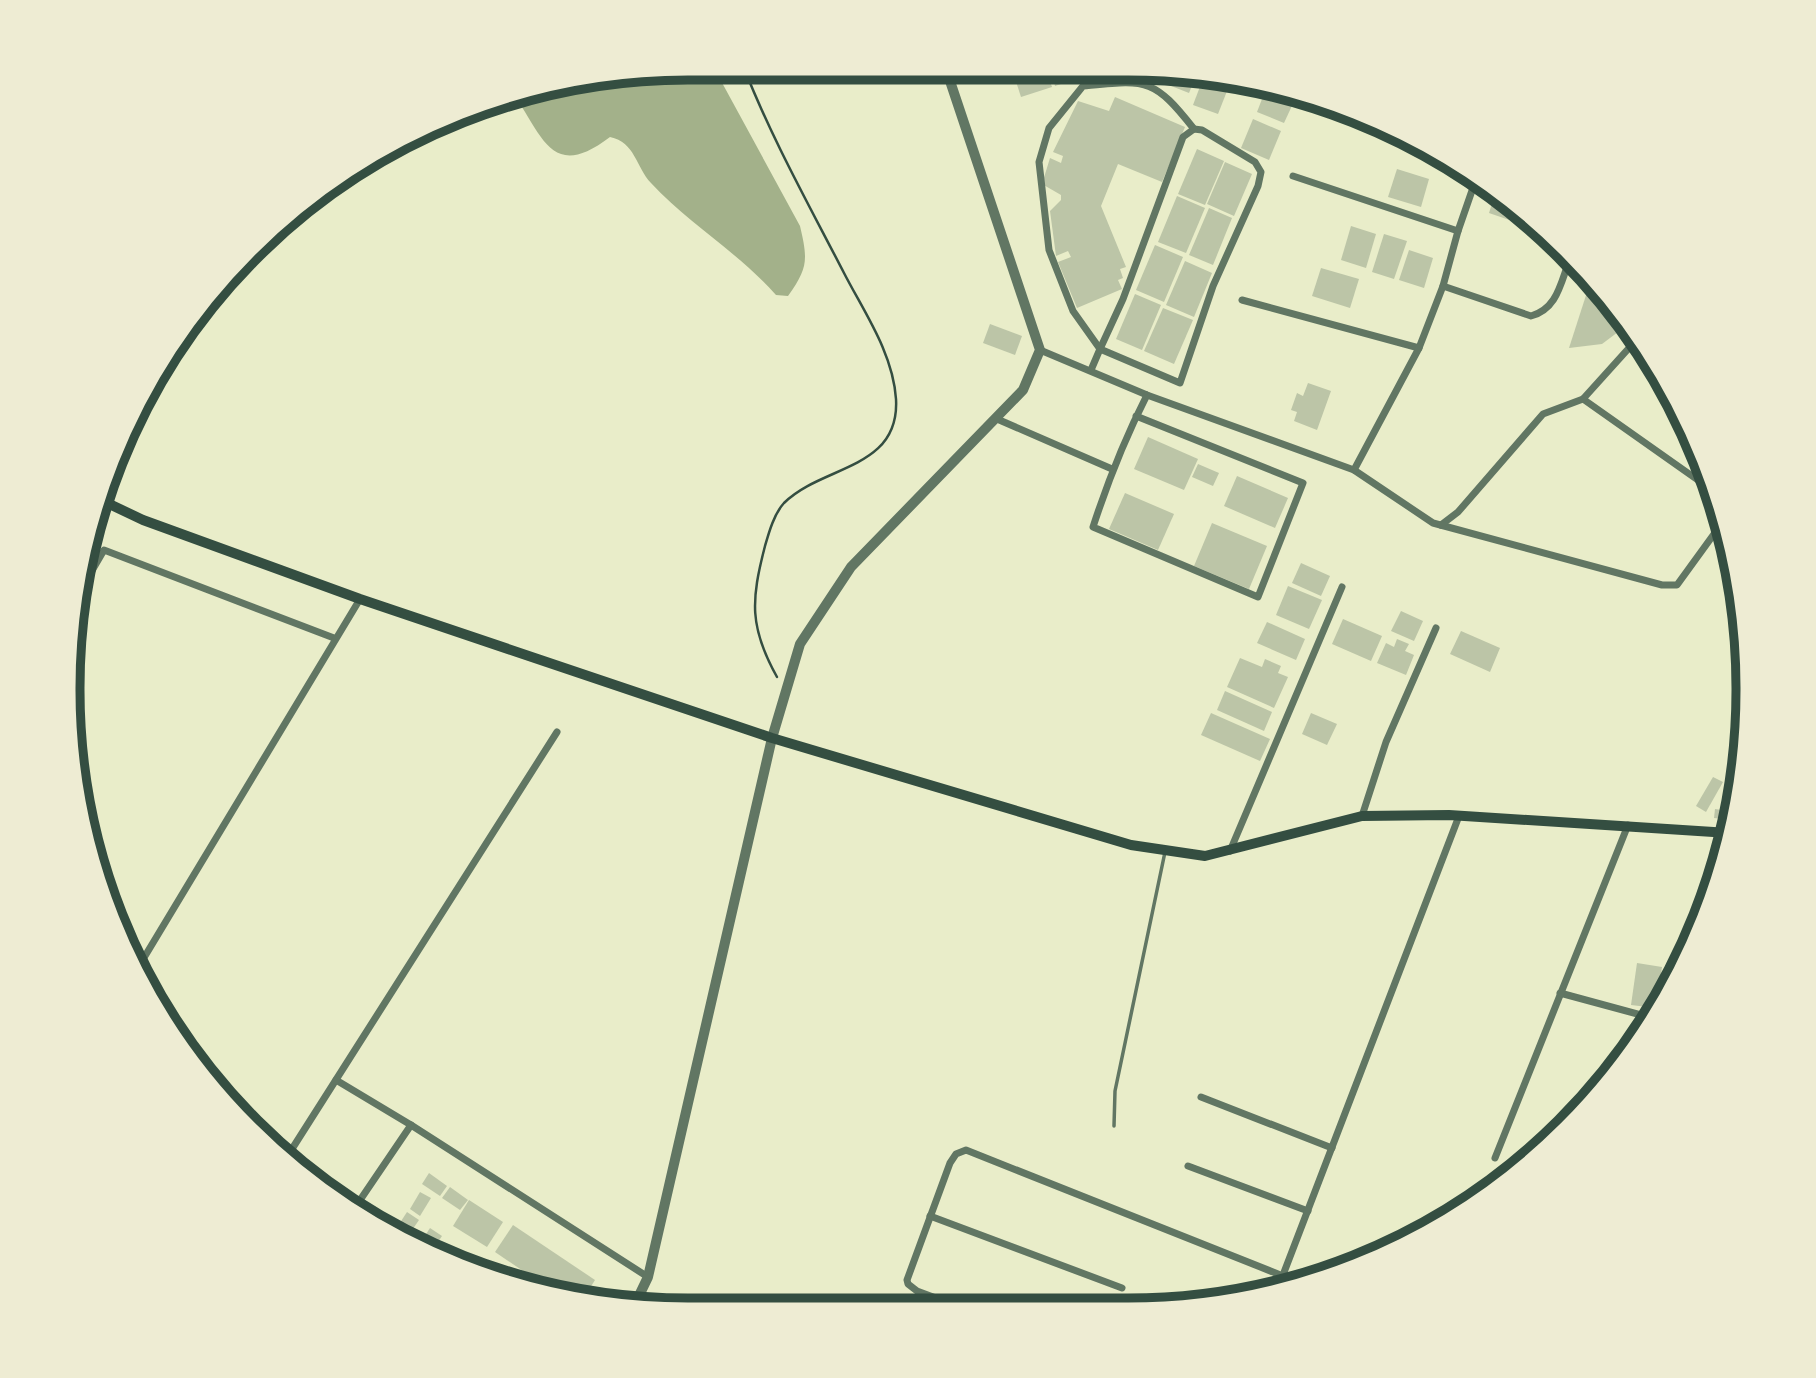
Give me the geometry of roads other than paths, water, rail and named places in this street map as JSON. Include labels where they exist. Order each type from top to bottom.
[{"type":"main road","points":[[110,504],[143,520],[360,599],[772,738],[1131,845],[1205,856],[1230,852],[1362,816],[1459,816],[1718,832]]},
{"type":"street","points":[[639,1295],[648,1277],[772,738],[800,644],[851,567],[1023,390],[1041,350],[950,80]]},
{"type":"street","points":[[1091,370],[1100,349],[1123,299],[1183,137],[1194,129],[1202,130],[1255,162],[1261,172],[1258,186],[1213,286],[1180,383],[1100,349],[1073,312],[1049,250],[1039,162],[1049,128],[1083,86],[1136,81],[1167,94],[1194,129]]},
{"type":"street","points":[[1293,176],[1458,231]]},
{"type":"street","points":[[1354,470],[1419,348],[1443,286],[1473,189]]},
{"type":"street","points":[[1443,286],[1531,316],[1545,312],[1554,300],[1566,269]]},
{"type":"street","points":[[1242,300],[1419,348]]},
{"type":"street","points":[[1441,525],[1458,512],[1543,414],[1583,399],[1630,347]]},
{"type":"street","points":[[1041,350],[1147,395],[1354,470],[1433,523],[1662,585],[1677,585],[1715,532]]},
{"type":"street","points":[[1136,416],[1303,484],[1258,597],[1093,527],[1112,469],[1136,416],[1147,395]]},
{"type":"street","points":[[1583,399],[1698,480]]},
{"type":"street","points":[[997,419],[1112,469]]},
{"type":"street","points":[[92,571],[104,550],[334,638]]},
{"type":"street","points":[[1230,852],[1342,587]]},
{"type":"street","points":[[143,959],[360,599]]},
{"type":"street","points":[[1362,816],[1386,742],[1436,628]]},
{"type":"street","points":[[292,1149],[557,732]]},
{"type":"street","points":[[936,1298],[917,1291],[908,1284],[950,1163],[956,1154],[967,1150],[1283,1276],[1459,816]]},
{"type":"street","points":[[1495,1158],[1628,825]]},
{"type":"street","points":[[1560,993],[1640,1015]]},
{"type":"street","points":[[336,1080],[648,1277]]},
{"type":"street","points":[[1201,1097],[1332,1148]]},
{"type":"street","points":[[360,1201],[411,1125]]},
{"type":"street","points":[[1188,1166],[1308,1211]]},
{"type":"street","points":[[930,1216],[1122,1288]]},
{"type":"lane","points":[[1114,1126],[1115,1091],[1165,850]]}]
